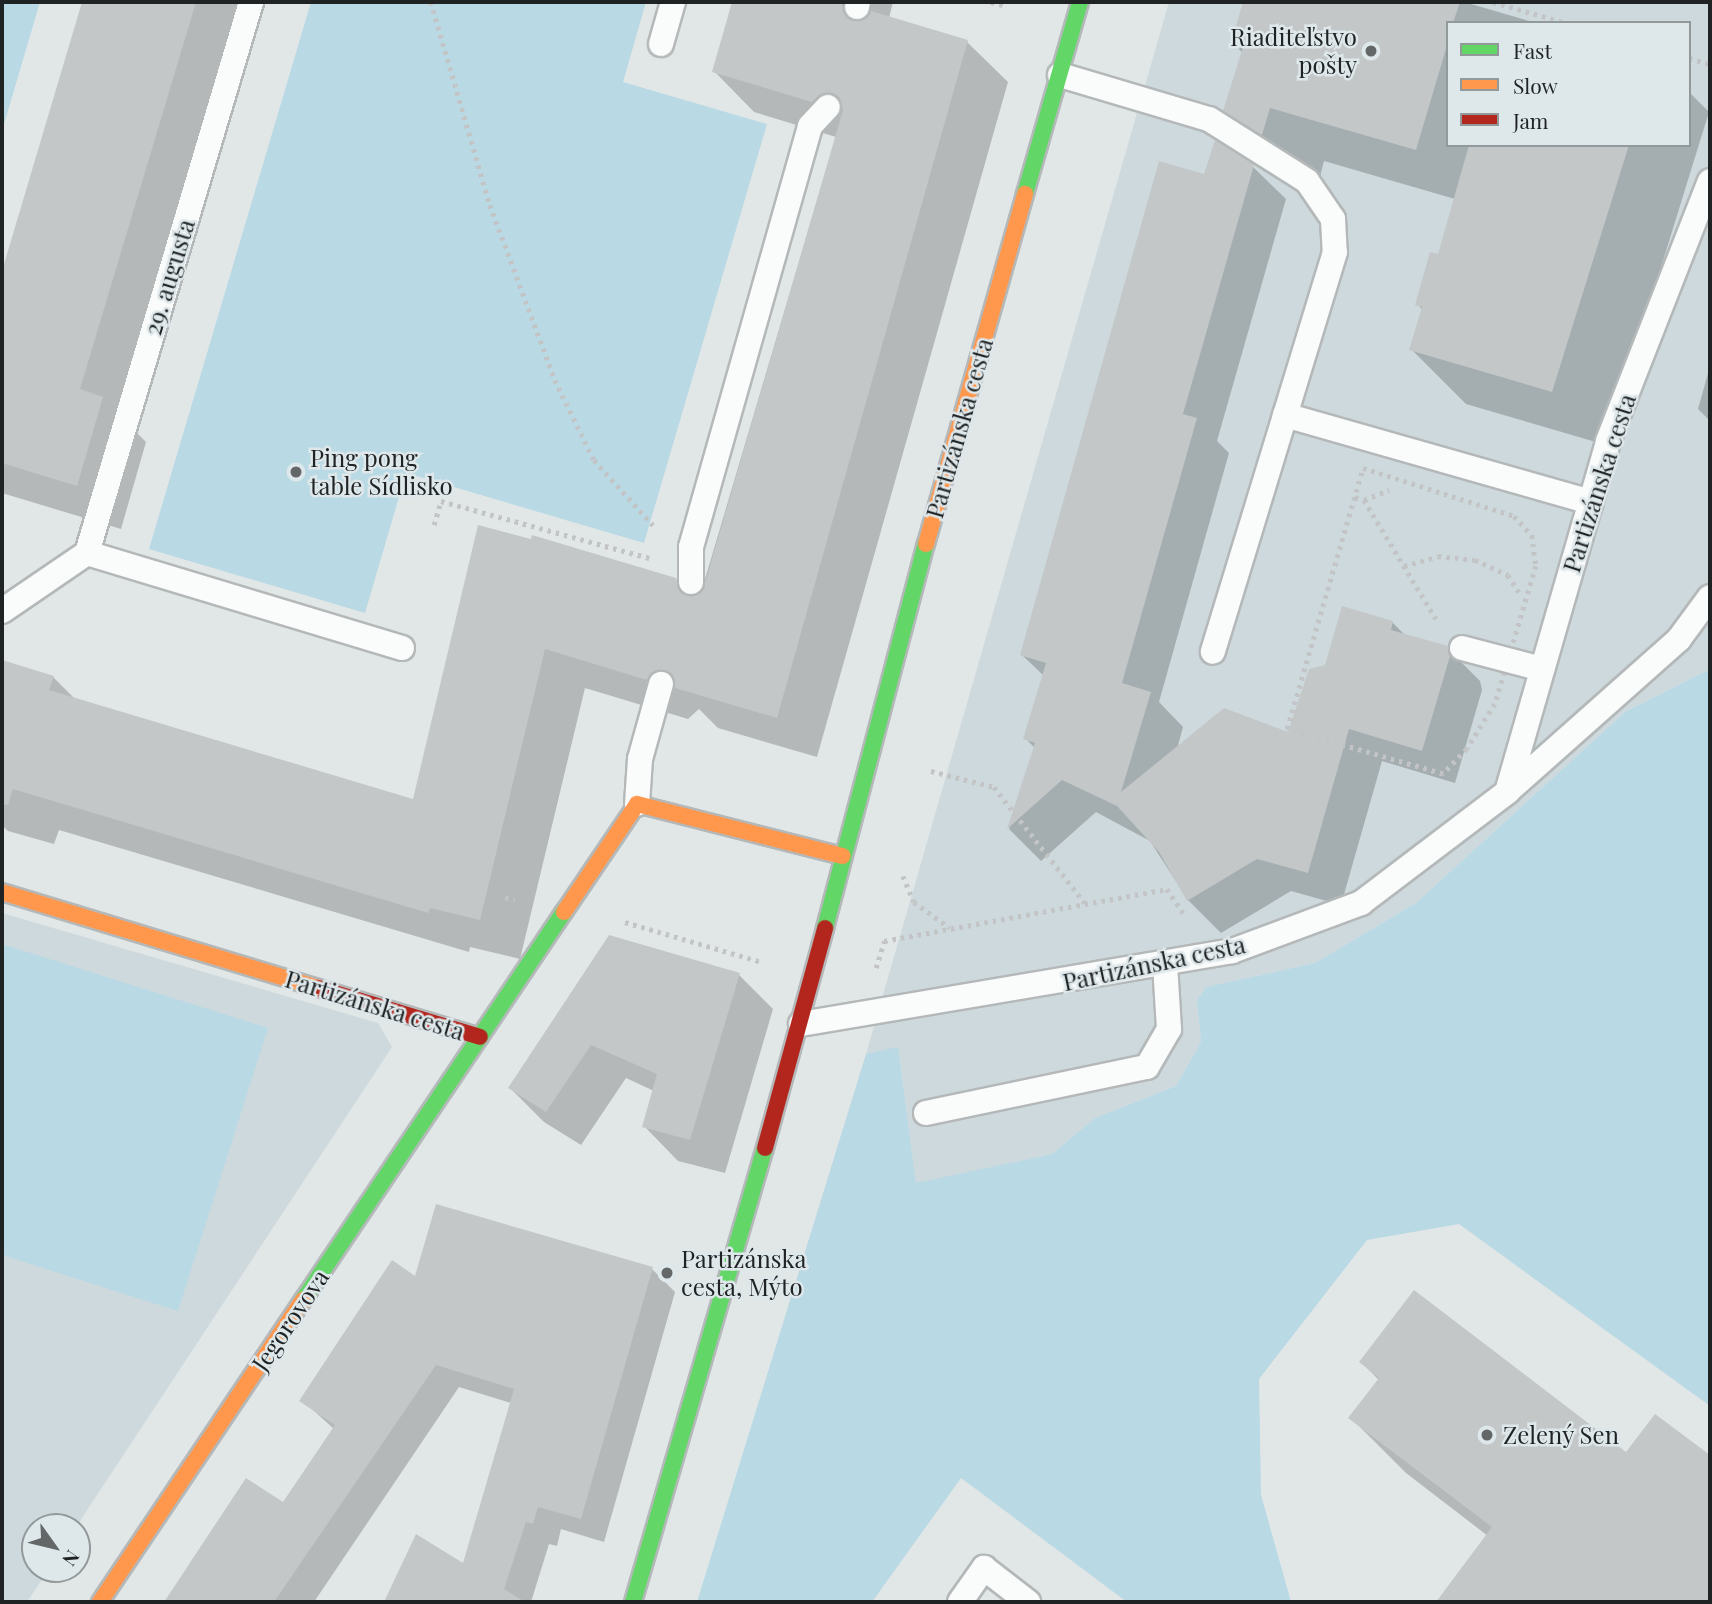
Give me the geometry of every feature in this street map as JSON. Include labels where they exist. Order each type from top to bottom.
[{"type":"street","name":"Partizánska cesta","points":[[633,1602],[801,1024],[886,683],[1080,2]]},
{"type":"street","name":"Partizánska cesta","points":[[2,892],[480,1037],[637,804]]},
{"type":"street","points":[[637,804],[843,856]]},
{"type":"street","name":"Jegorovova","points":[[100,1602],[480,1037]]},
{"type":"lane","name":"29. augusta","points":[[88,553],[251,2]]},
{"type":"lane","points":[[661,44],[673,2]]},
{"type":"lane","points":[[1060,75],[1209,120],[1307,181],[1333,219],[1335,252],[1213,652]]},
{"type":"lane","points":[[692,576],[691,547],[810,126],[828,107]]},
{"type":"lane","name":"Partizánska cesta","points":[[1507,792],[1608,441],[1710,181]]},
{"type":"lane","points":[[1285,415],[1591,502]]},
{"type":"lane","points":[[2,611],[88,553],[402,648]]},
{"type":"lane","name":"Partizánska cesta","points":[[801,1024],[1232,951],[1361,903],[1507,792],[1679,639],[1710,597]]},
{"type":"lane","points":[[1462,648],[1542,669]]},
{"type":"lane","points":[[637,804],[640,759],[661,684]]},
{"type":"lane","points":[[926,1113],[1147,1067],[1169,1029],[1165,964]]},
{"type":"lane","points":[[960,1602],[984,1568],[1028,1602]]},
{"type":"path","points":[[431,2],[490,205],[555,380],[594,460],[692,576]]},
{"type":"path","points":[[991,2],[1006,6]]},
{"type":"path","points":[[1493,2],[1559,21]]},
{"type":"path","points":[[1691,59],[1710,64]]},
{"type":"path","points":[[1363,468],[1514,516],[1532,535],[1536,566],[1495,704],[1467,749],[1443,774],[1287,729],[1354,497],[1363,468]]},
{"type":"path","points":[[1354,497],[1364,500],[1443,630],[1462,648]]},
{"type":"path","points":[[434,525],[441,501],[692,576]]},
{"type":"path","points":[[1404,566],[1438,556],[1475,559],[1508,575],[1525,601]]},
{"type":"path","points":[[931,771],[994,787],[1086,904]]},
{"type":"path","points":[[903,876],[914,902],[951,929]]},
{"type":"path","points":[[884,941],[1167,889]]},
{"type":"path","points":[[625,922],[762,962]]},
{"type":"shaded area","points":[[2,2],[40,2],[2,131]]},
{"type":"shaded area","points":[[311,2],[646,2],[623,82],[767,124],[644,543],[406,473],[365,613],[149,549]]},
{"type":"shaded area","points":[[1169,2],[1710,2],[1710,669],[1625,712],[1416,903],[1315,963],[1206,987],[1197,1000],[1201,1042],[1176,1086],[1095,1118],[1052,1154],[916,1184],[898,1048],[866,1054]]},
{"type":"shaded area","points":[[1710,669],[1710,1406],[1459,1224],[1367,1240],[1259,1379],[1261,1495],[1291,1602],[1127,1602],[961,1478],[872,1602],[697,1602],[866,1054],[898,1047],[916,1183],[1052,1154],[1095,1118],[1176,1086],[1201,1042],[1197,1000],[1206,987],[1315,963],[1416,903],[1625,712]]},
{"type":"shaded area","points":[[2,913],[378,1023],[392,1047],[85,1513],[21,1513],[21,1583],[40,1583],[27,1602],[2,1602]]},
{"type":"shaded area","points":[[2,944],[268,1028],[178,1311],[2,1255]]},
{"type":"building","points":[[82,2],[196,2],[80,389],[103,397],[77,486],[2,463],[2,271]]},
{"type":"building","points":[[732,2],[842,2],[843,12],[853,21],[862,21],[871,11],[968,40],[777,718],[675,688],[675,680],[666,670],[657,670],[647,680],[545,649],[480,920],[430,908],[428,913],[13,789],[8,805],[2,804],[2,660],[54,676],[49,690],[413,799],[478,525],[531,539],[532,535],[676,578],[684,595],[692,597],[703,590],[843,110],[839,97],[832,93],[823,93],[812,102],[712,72]]},
{"type":"building","points":[[1243,2],[1460,2],[1454,21],[1446,21],[1446,49],[1416,150],[1270,108],[1262,135],[1223,111],[1243,47],[1231,43]]},
{"type":"building","points":[[1215,140],[1254,165],[1183,414],[1197,418],[1122,683],[1151,692],[1121,792],[1224,708],[1288,732],[1309,669],[1325,665],[1342,606],[1393,621],[1391,630],[1448,646],[1450,656],[1422,751],[1349,729],[1308,873],[1257,859],[1187,901],[1159,852],[1117,806],[1062,780],[1007,829],[1035,743],[1023,739],[1046,663],[1020,655],[1159,161],[1204,174]]},
{"type":"building","points":[[1468,147],[1628,147],[1552,392],[1409,350],[1422,307],[1415,305],[1430,252],[1438,254]]},
{"type":"building","points":[[609,935],[740,973],[690,1140],[642,1127],[657,1074],[591,1045],[546,1112],[508,1088]]},
{"type":"building","points":[[436,1204],[653,1267],[581,1519],[538,1507],[533,1524],[526,1522],[504,1589],[525,1602],[384,1602],[416,1534],[463,1563],[514,1389],[436,1365],[274,1602],[164,1602],[246,1478],[283,1502],[335,1425],[299,1401],[392,1260],[415,1276]]},
{"type":"building","name":"Zelený Sen","points":[[1414,1290],[1626,1452],[1655,1414],[1710,1455],[1710,1602],[1436,1602],[1492,1527],[1348,1418],[1379,1378],[1359,1362]]},
{"type":"traffic: fast","points":[[1025,194],[1080,2]]},
{"type":"traffic: fast","points":[[825,928],[926,544]]},
{"type":"traffic: fast","points":[[303,1300],[564,912]]},
{"type":"traffic: fast","points":[[633,1602],[765,1148]]},
{"type":"traffic: slow","points":[[926,544],[1025,194]]},
{"type":"traffic: slow","points":[[564,912],[637,804],[843,856]]},
{"type":"traffic: slow","points":[[2,892],[318,988]]},
{"type":"traffic: slow","points":[[100,1602],[303,1300]]},
{"type":"traffic: jam","points":[[765,1148],[825,928]]},
{"type":"traffic: jam","points":[[318,988],[480,1037]]},
{"type":"place","name":"Riaditeľstvo pošty","points":[[1371,51]]},
{"type":"place","name":"Ping pong table Sídlisko","points":[[296,472]]},
{"type":"place","name":"Partizánska cesta, Mýto","points":[[667,1273]]},
{"type":"place","name":"Zelený Sen","points":[[1487,1435]]}]
